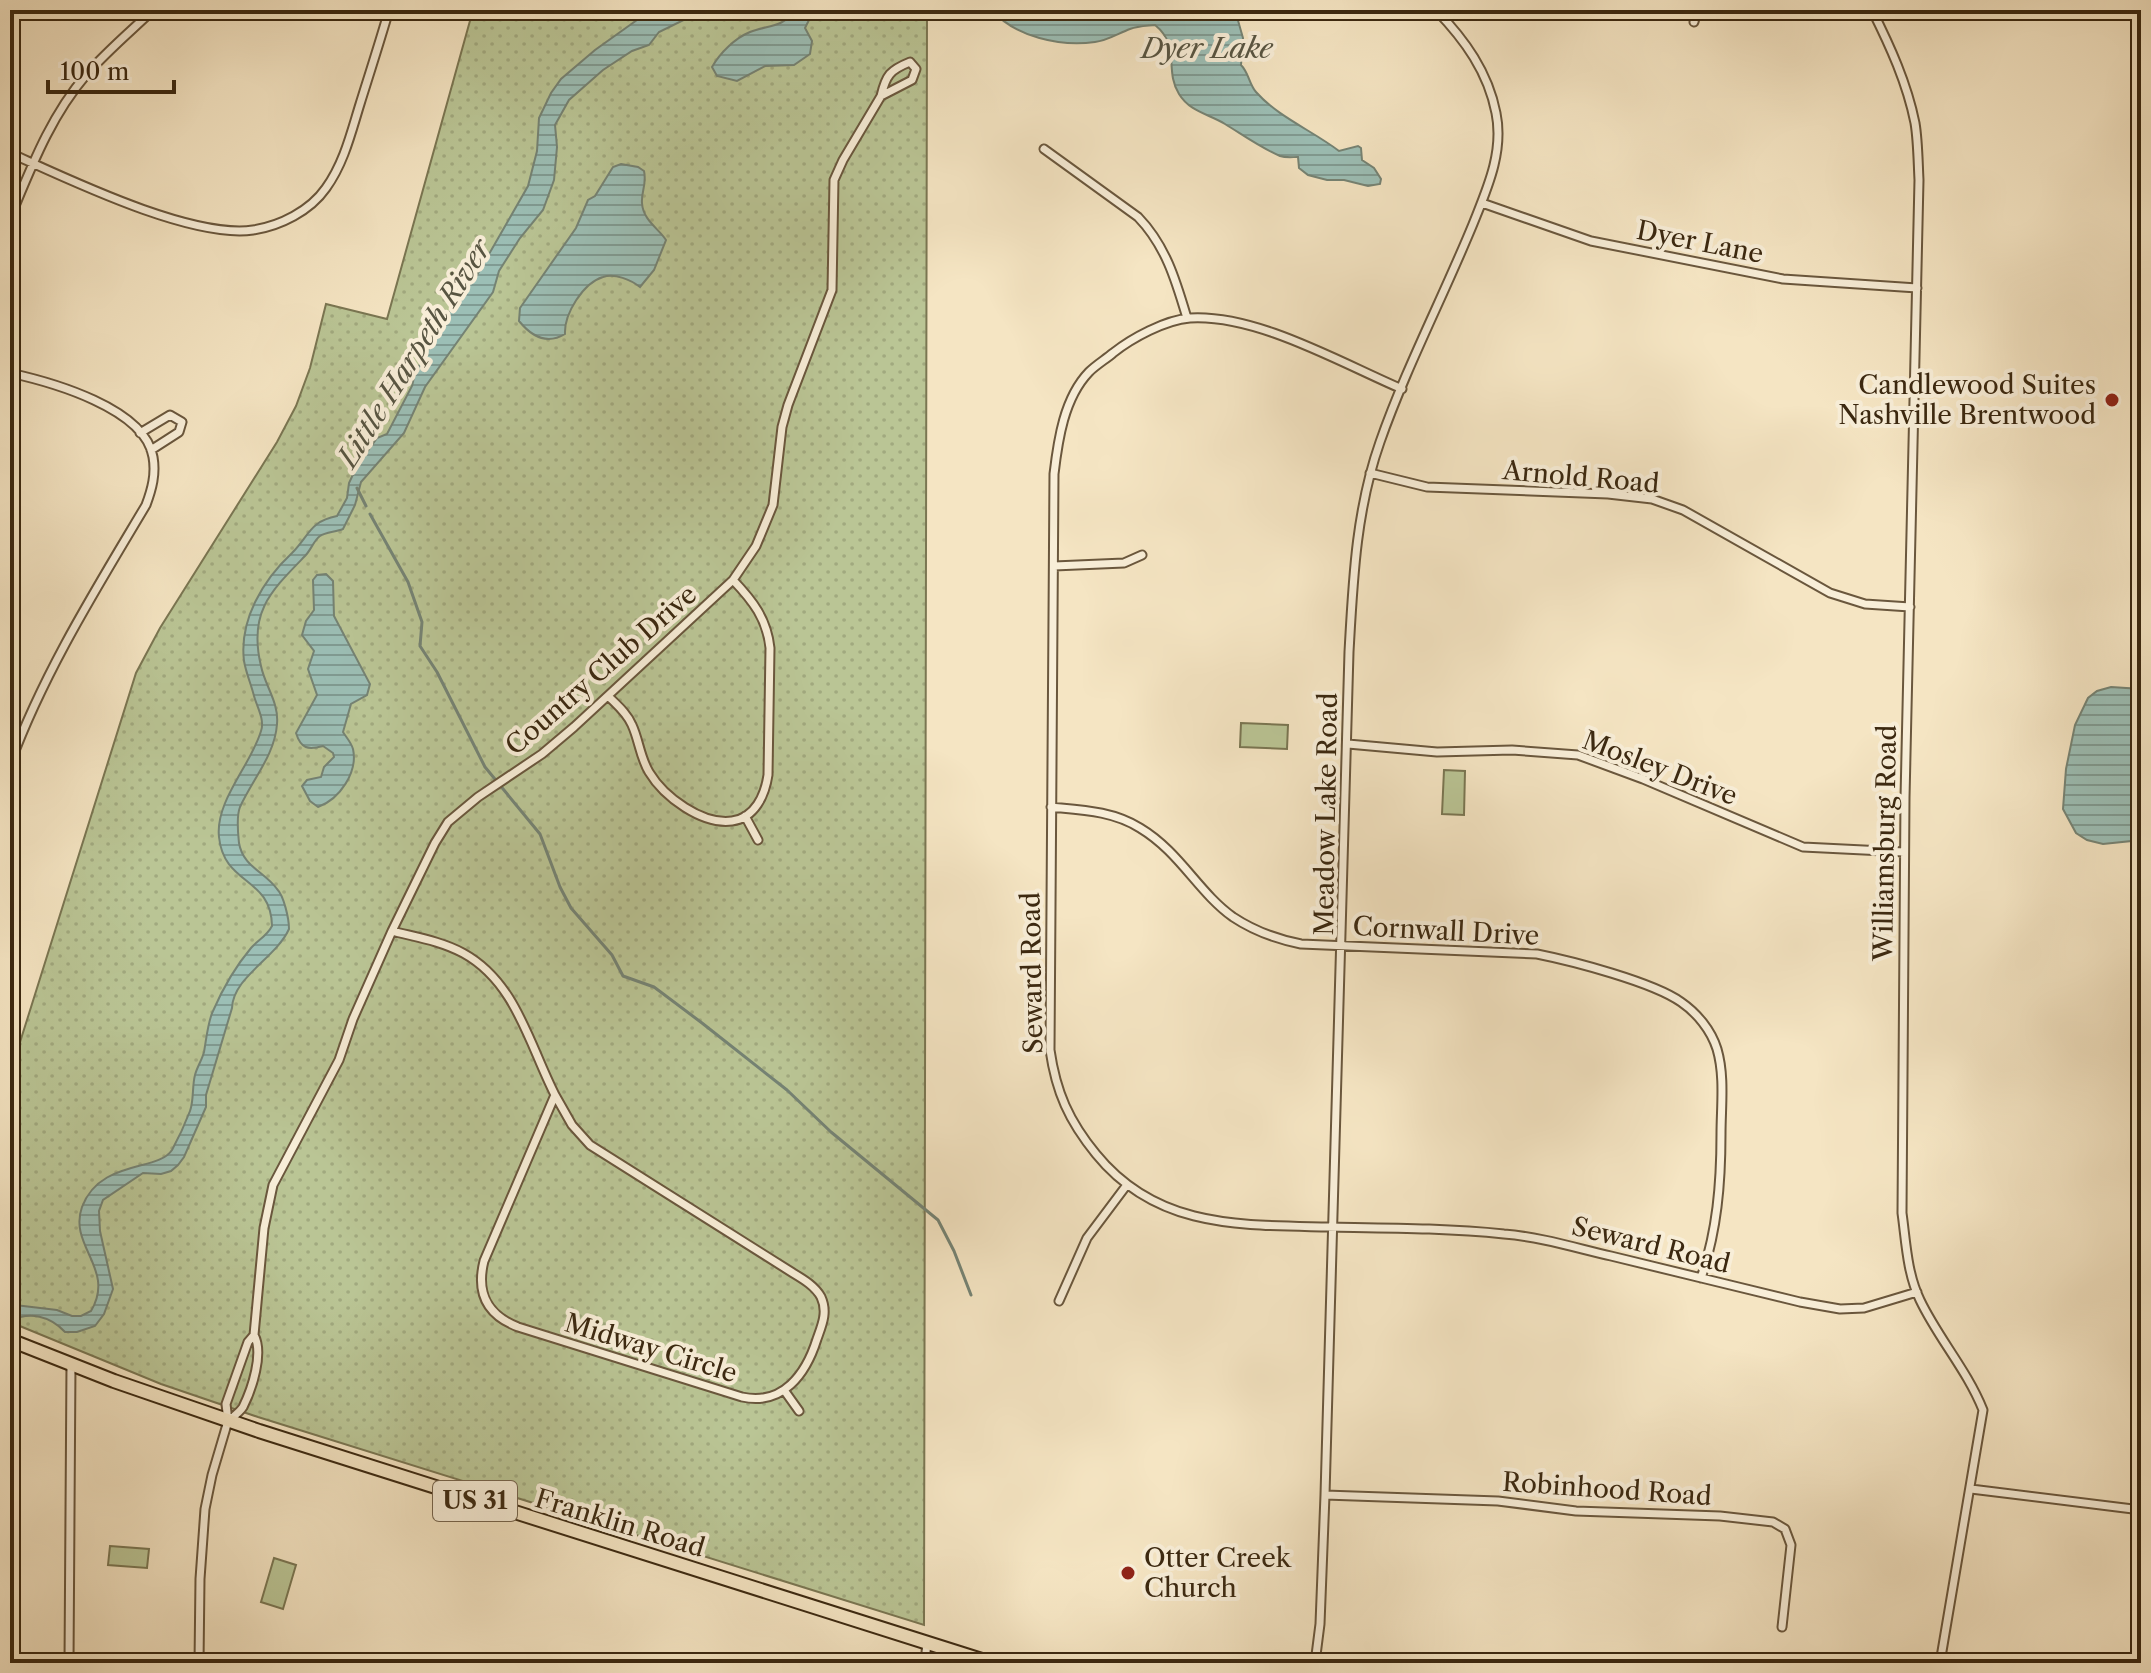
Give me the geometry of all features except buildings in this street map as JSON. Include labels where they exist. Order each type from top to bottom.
[{"type":"main road","name":"Franklin Road","points":[[10,1340],[228,1421],[991,1663]]},
{"type":"street","points":[[10,218],[44,136],[86,75],[153,10]]},
{"type":"street","points":[[10,153],[131,205],[202,226],[251,231],[301,213],[324,191],[339,166],[389,10]]},
{"type":"street","name":"Meadow Lake Road","points":[[1315,1663],[1320,1624],[1325,1495],[1349,652],[1360,518],[1380,440],[1482,203],[1497,156],[1496,114],[1488,85],[1471,50],[1436,10]]},
{"type":"street","points":[[1694,22],[1697,10]]},
{"type":"street","name":"Williamsburg Road","points":[[1872,10],[1892,48],[1916,127],[1919,180],[1904,852],[1902,1213],[1907,1255],[1917,1292],[1983,1410],[1940,1663]]},
{"type":"street","name":"Country Club Drive","points":[[228,1421],[242,1410],[258,1352],[254,1335],[264,1228],[273,1185],[339,1060],[353,1019],[435,843],[448,822],[550,748],[608,696],[733,580],[756,546],[769,518],[775,495],[782,427],[788,405],[832,290],[834,180],[881,96],[885,77],[893,69],[910,62],[916,69],[912,80],[881,96]]},
{"type":"street","points":[[1044,149],[1148,227],[1173,269],[1187,318]]},
{"type":"street","name":"Dyer Lane","points":[[1482,203],[1591,241],[1783,279],[1917,288]]},
{"type":"street","name":"Seward Road","points":[[1402,389],[1260,329],[1224,320],[1187,318],[1134,337],[1089,372],[1063,421],[1054,474],[1050,1050],[1054,1079],[1074,1126],[1126,1186],[1163,1207],[1200,1218],[1262,1226],[1506,1234],[1555,1242],[1840,1309],[1864,1308],[1917,1292]]},
{"type":"street","points":[[10,373],[80,392],[113,409],[140,433],[151,450],[154,485],[146,505],[57,656],[28,716],[10,764]]},
{"type":"street","points":[[140,433],[170,415],[182,422],[179,432],[151,450]]},
{"type":"street","name":"Arnold Road","points":[[1370,473],[1427,487],[1608,494],[1652,499],[1683,510],[1841,598],[1865,604],[1910,607]]},
{"type":"street","points":[[1054,566],[1124,563],[1142,555]]},
{"type":"street","points":[[608,696],[631,721],[649,772],[664,789],[709,819],[733,821],[745,816],[760,799],[768,775],[770,648],[766,627],[757,607],[733,580]]},
{"type":"street","name":"Mosley Drive","points":[[1348,744],[1437,752],[1512,750],[1578,755],[1803,847],[1904,852]]},
{"type":"street","name":"Cornwall Drive","points":[[1051,807],[1097,812],[1139,827],[1170,849],[1231,915],[1275,938],[1301,944],[1548,956],[1664,992],[1690,1009],[1712,1038],[1721,1075],[1720,1194],[1701,1278]]},
{"type":"street","points":[[745,816],[758,840]]},
{"type":"street","points":[[392,931],[453,948],[495,977],[515,1006],[555,1095],[577,1132],[598,1151],[817,1291],[824,1309],[823,1324],[804,1371],[784,1390],[799,1411]]},
{"type":"street","name":"Midway Circle","points":[[555,1095],[484,1261],[481,1290],[491,1310],[518,1327],[733,1395],[761,1399],[784,1390]]},
{"type":"street","points":[[1059,1301],[1087,1238],[1126,1186]]},
{"type":"street","name":"Country Club Drive","points":[[199,1663],[200,1568],[205,1509],[228,1421],[226,1404],[248,1342],[254,1335]]},
{"type":"street","points":[[69,1663],[71,1364]]},
{"type":"street","points":[[1971,1489],[2141,1510]]},
{"type":"street","name":"Robinhood Road","points":[[1325,1495],[1498,1501],[1576,1511],[1720,1516],[1773,1522],[1785,1529],[1791,1545],[1782,1627]]},
{"type":"street","points":[[925,1663],[927,1642]]},
{"type":"green space","points":[[473,10],[927,10],[924,1625],[258,1417],[161,1384],[10,1322],[10,1074],[136,673],[160,628],[277,442],[296,406],[310,368],[326,304],[387,319]]},
{"type":"green space","points":[[1241,723],[1288,725],[1287,749],[1240,747]]},
{"type":"green space","points":[[1444,770],[1465,771],[1464,815],[1442,814]]},
{"type":"green space","points":[[110,1546],[149,1549],[147,1568],[108,1565]]},
{"type":"green space","points":[[274,1558],[296,1565],[283,1609],[261,1602]]},
{"type":"water","points":[[651,10],[704,10],[659,32],[649,45],[632,51],[603,70],[569,100],[555,125],[554,180],[543,210],[499,271],[493,292],[425,387],[404,433],[361,482],[355,505],[343,529],[318,538],[265,604],[260,617],[258,647],[263,673],[276,708],[277,724],[268,757],[240,807],[238,830],[245,858],[280,892],[289,929],[275,949],[247,977],[234,997],[206,1095],[206,1107],[184,1157],[171,1171],[143,1173],[103,1200],[99,1211],[100,1231],[113,1289],[104,1314],[95,1326],[77,1332],[65,1332],[53,1322],[39,1317],[25,1316],[10,1321],[10,1306],[15,1305],[57,1310],[72,1316],[91,1311],[98,1283],[81,1234],[79,1221],[82,1207],[90,1192],[102,1181],[165,1157],[172,1150],[190,1111],[195,1075],[204,1052],[213,1011],[240,963],[272,926],[270,910],[264,898],[229,865],[219,837],[222,810],[262,727],[247,674],[243,646],[255,602],[281,564],[311,530],[328,518],[337,516],[347,498],[349,483],[357,466],[377,438],[387,434],[412,386],[415,373],[445,320],[465,285],[477,275],[528,186],[537,151],[539,118],[551,93],[561,79],[595,50]]},
{"type":"water","points":[[795,10],[814,10],[805,28],[812,41],[810,54],[794,65],[765,66],[737,81],[717,76],[712,67],[733,42],[750,32],[780,23]]},
{"type":"water","name":"Dyer Lake","points":[[992,10],[1235,10],[1243,38],[1241,65],[1256,92],[1275,109],[1339,151],[1361,148],[1362,160],[1374,168],[1381,179],[1380,184],[1368,186],[1308,175],[1299,168],[1298,157],[1273,153],[1189,105],[1175,85],[1168,41],[1155,25],[1133,28],[1099,41],[1068,43],[1026,33]]},
{"type":"water","points":[[621,164],[644,171],[643,209],[666,240],[654,270],[640,287],[618,277],[596,280],[576,300],[565,334],[552,339],[540,338],[519,321],[520,308],[576,228],[588,200],[595,196],[613,167]]},
{"type":"water","points":[[326,574],[333,581],[334,616],[370,684],[367,695],[351,704],[343,732],[353,749],[350,775],[333,798],[318,807],[310,801],[302,786],[307,780],[321,777],[324,767],[334,757],[333,753],[323,746],[306,747],[296,733],[317,695],[308,669],[314,651],[302,635],[306,621],[314,610],[313,580],[317,575]]},
{"type":"water","points":[[2111,687],[2141,689],[2141,840],[2103,844],[2076,833],[2063,809],[2066,769],[2075,725],[2088,698],[2097,691]]},
{"type":"waterway","points":[[357,488],[366,506]]},
{"type":"waterway","points":[[370,514],[408,582],[422,622],[420,646],[437,672],[485,767],[540,834],[571,908],[612,955],[623,976],[654,987],[702,1023],[787,1090],[831,1132],[938,1220],[971,1295]]},
{"type":"place","name":"Candlewood Suites Nashville Brentwood","points":[[2112,400]]},
{"type":"place","name":"Otter Creek Church","points":[[1128,1573]]},
{"type":"water label","name":"Little Harpeth River","points":[[414,353]]}]
